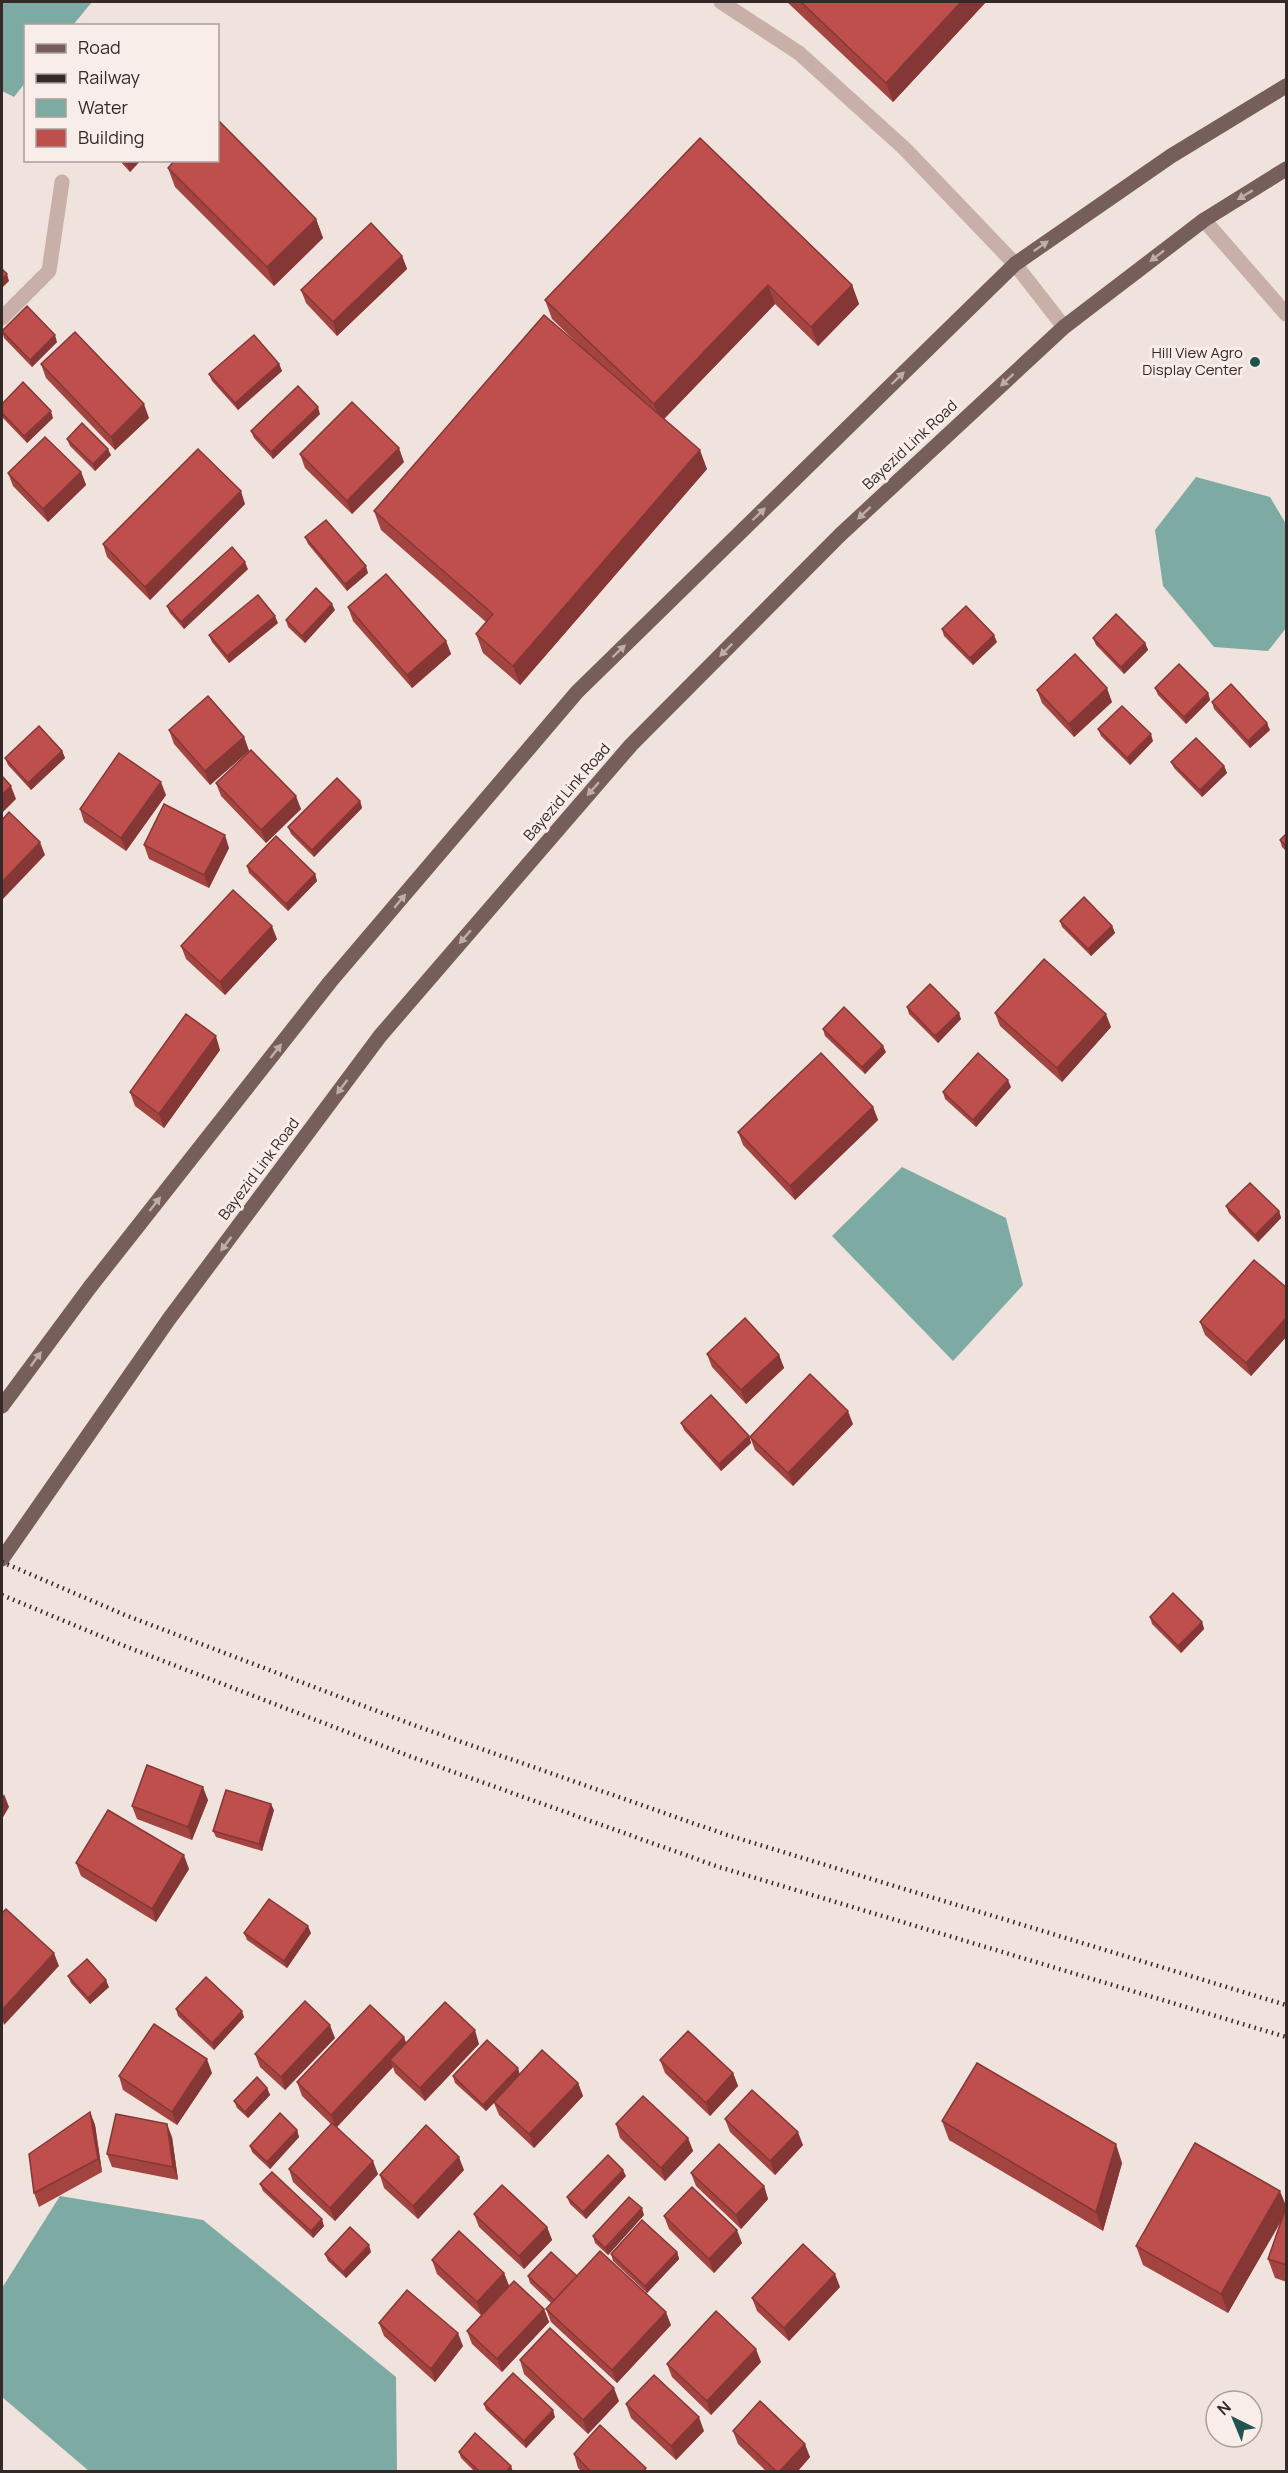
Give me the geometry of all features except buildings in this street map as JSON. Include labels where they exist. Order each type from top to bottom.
[{"type":"main road","points":[[2,1406],[90,1287],[330,982],[578,692],[1015,264],[1171,156],[1287,86]]},
{"type":"main road","name":"Bayezid Link Road","points":[[2,1559],[170,1319],[380,1036],[631,745],[840,535],[1064,327],[1204,220],[1287,169]]},
{"type":"street","points":[[721,2],[808,61],[905,149],[1015,264],[1064,327]]},
{"type":"street","points":[[2,318],[49,271],[62,182]]},
{"type":"street","points":[[1204,220],[1287,314]]},
{"type":"water","points":[[2,2],[92,2],[74,24],[24,24],[24,84],[14,97],[2,91]]},
{"type":"water","points":[[1196,477],[1270,497],[1286,524],[1286,628],[1268,651],[1214,647],[1163,586],[1155,530]]},
{"type":"water","points":[[902,1167],[1006,1218],[1023,1285],[953,1361],[832,1236]]},
{"type":"water","points":[[60,2196],[203,2220],[396,2377],[397,2471],[89,2471],[2,2397],[2,2288]]},
{"type":"railway","points":[[2,1562],[125,1615],[419,1727],[727,1835],[1286,2005]]},
{"type":"railway","points":[[2,1595],[122,1645],[409,1756],[719,1867],[1286,2037]]},
{"type":"place","name":"Hill View Agro Display Center","points":[[1255,362]]}]
